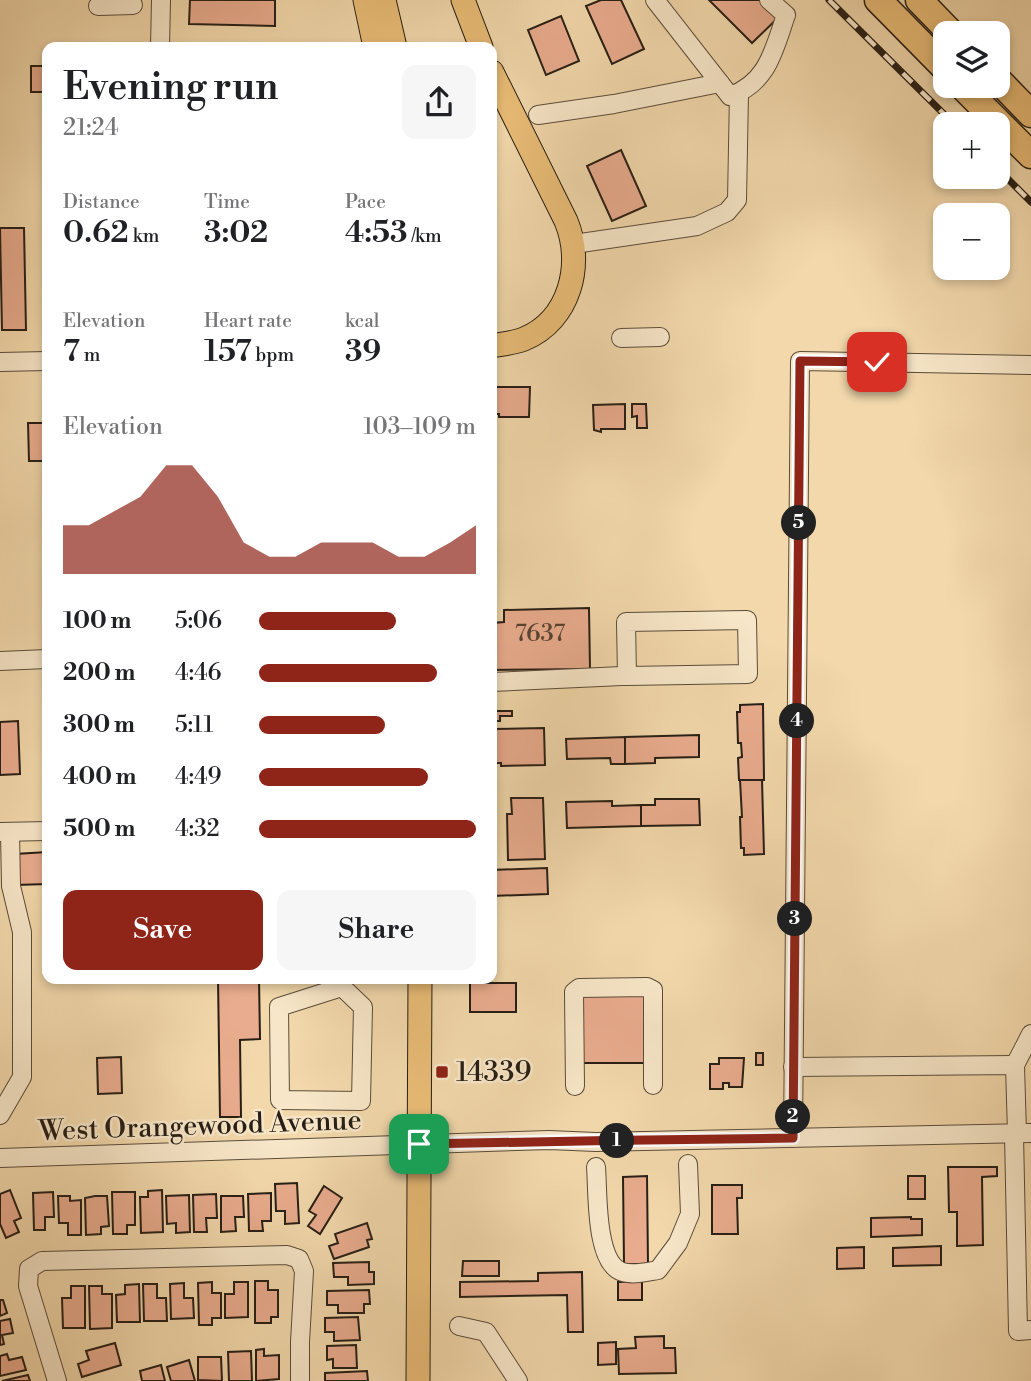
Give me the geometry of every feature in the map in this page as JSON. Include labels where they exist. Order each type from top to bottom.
[{"type":"highway","points":[[878,0],[933,56]]},
{"type":"highway","points":[[919,0],[939,21]]},
{"type":"highway","points":[[1010,92],[1031,114]]},
{"type":"highway","points":[[974,98],[1031,155]]},
{"type":"main road","points":[[365,0],[374,42]]},
{"type":"main road","points":[[384,0],[394,42]]},
{"type":"main road","points":[[463,0],[479,42]]},
{"type":"main road","points":[[497,82],[566,221],[574,244],[571,285],[566,298],[550,320],[524,338],[497,345]]},
{"type":"main road","points":[[418,1381],[421,984]]},
{"type":"street","points":[[160,42],[161,0]]},
{"type":"street","points":[[655,0],[730,96],[745,91],[767,69],[786,15],[769,0]]},
{"type":"street","points":[[98,6],[133,5]]},
{"type":"street","points":[[538,115],[614,104],[720,83]]},
{"type":"street","points":[[574,244],[684,229],[727,212],[737,200],[739,93]]},
{"type":"street","points":[[621,338],[660,337]]},
{"type":"street","points":[[0,362],[42,361]]},
{"type":"street","points":[[793,1138],[800,361],[1031,365]]},
{"type":"street","points":[[497,682],[748,674],[747,620],[625,622],[627,676]]},
{"type":"street","points":[[0,661],[42,659]]},
{"type":"street","points":[[0,1115],[22,1077],[22,932],[11,886],[5,832],[42,831]]},
{"type":"street","points":[[341,984],[279,1007],[281,1100],[361,1101],[363,1007],[345,984]]},
{"type":"street","points":[[575,1086],[574,992],[579,988],[647,987],[653,990],[653,1085]]},
{"type":"street","points":[[1031,1034],[1015,1065],[1020,1134],[1018,1331],[1031,1330]]},
{"type":"street","points":[[793,1068],[1015,1065]]},
{"type":"street","name":"West Orangewood Avenue","points":[[0,1158],[549,1140],[596,1142],[1020,1134]]},
{"type":"street","points":[[596,1167],[601,1240],[610,1262],[619,1271],[631,1273],[658,1270],[678,1243],[690,1214],[688,1164]]},
{"type":"street","points":[[57,1381],[28,1286],[29,1269],[42,1261],[286,1255],[299,1259],[304,1271],[300,1381]]},
{"type":"street","points":[[459,1326],[486,1332],[518,1381]]},
{"type":"building","points":[[190,0],[275,0],[275,26],[189,24]]},
{"type":"building","points":[[601,0],[621,0],[644,49],[612,64],[586,6]]},
{"type":"building","points":[[709,0],[763,0],[785,11],[752,43]]},
{"type":"building","points":[[561,16],[579,61],[546,75],[528,30]]},
{"type":"building","points":[[31,66],[42,66],[42,92],[31,92]]},
{"type":"building","points":[[621,150],[646,206],[612,221],[587,166]]},
{"type":"building","points":[[0,228],[24,228],[26,330],[2,330]]},
{"type":"building","points":[[497,387],[530,387],[529,417],[499,417]]},
{"type":"building","points":[[625,404],[625,429],[601,429],[601,432],[594,430],[593,405]]},
{"type":"building","points":[[632,404],[646,404],[647,428],[637,428],[637,416],[632,417]]},
{"type":"building","points":[[28,423],[42,423],[42,461],[29,461]]},
{"type":"building","points":[[589,608],[590,669],[497,670],[497,623],[504,622],[504,610]]},
{"type":"building","points":[[763,704],[764,780],[739,780],[738,758],[742,757],[741,743],[738,743],[737,712],[740,712],[740,705]]},
{"type":"building","points":[[497,711],[512,711],[512,716],[500,716],[500,721],[497,721]]},
{"type":"building","points":[[18,721],[20,774],[0,775],[0,722]]},
{"type":"building","points":[[544,728],[545,765],[501,766],[501,763],[497,763],[497,729]]},
{"type":"building","points":[[699,735],[699,757],[655,758],[655,763],[625,764],[625,737]]},
{"type":"building","points":[[625,737],[625,764],[611,764],[610,758],[567,759],[566,739]]},
{"type":"building","points":[[740,780],[762,780],[764,854],[744,855],[744,848],[741,848]]},
{"type":"building","points":[[511,798],[543,798],[545,859],[508,860],[507,814],[512,814]]},
{"type":"building","points":[[655,799],[699,799],[700,825],[641,826],[641,805],[655,805]]},
{"type":"building","points":[[612,801],[612,806],[641,805],[641,826],[567,828],[566,802]]},
{"type":"building","points":[[42,852],[42,884],[16,885],[15,854]]},
{"type":"building","points":[[547,868],[548,894],[497,896],[497,870]]},
{"type":"building","points":[[516,983],[516,1012],[470,1012],[470,984]]},
{"type":"building","points":[[218,984],[259,984],[260,1039],[240,1040],[241,1117],[220,1117]]},
{"type":"building","points":[[581,994],[645,994],[645,1063],[581,1063]]},
{"type":"building","points":[[756,1053],[763,1053],[763,1065],[756,1065]]},
{"type":"building","points":[[121,1057],[122,1093],[98,1094],[97,1058]]},
{"type":"building","points":[[719,1058],[744,1058],[742,1087],[729,1087],[729,1083],[723,1083],[723,1089],[710,1089],[710,1064],[719,1064]]},
{"type":"building","points":[[948,1167],[997,1167],[997,1176],[982,1177],[983,1245],[957,1246],[957,1212],[949,1212]]},
{"type":"building","points":[[647,1176],[648,1264],[624,1264],[623,1177]]},
{"type":"building","points":[[908,1176],[925,1176],[925,1199],[908,1199]]},
{"type":"building","points":[[297,1183],[299,1223],[285,1224],[285,1211],[276,1211],[275,1184]]},
{"type":"building","points":[[712,1185],[742,1185],[742,1198],[737,1198],[738,1234],[712,1234]]},
{"type":"building","points":[[324,1186],[342,1198],[320,1234],[308,1226],[316,1215],[309,1211]]},
{"type":"building","points":[[10,1190],[21,1218],[14,1221],[19,1232],[6,1238],[0,1224],[0,1194]]},
{"type":"building","points":[[162,1190],[163,1232],[141,1233],[140,1197],[148,1197],[148,1191]]},
{"type":"building","points":[[53,1192],[54,1217],[45,1217],[45,1230],[34,1230],[33,1193]]},
{"type":"building","points":[[112,1192],[135,1192],[135,1225],[127,1225],[127,1234],[113,1234]]},
{"type":"building","points":[[271,1193],[271,1221],[262,1221],[263,1231],[249,1231],[248,1194]]},
{"type":"building","points":[[216,1194],[217,1218],[206,1218],[207,1232],[194,1232],[193,1195]]},
{"type":"building","points":[[189,1195],[190,1232],[176,1233],[176,1223],[167,1224],[166,1196]]},
{"type":"building","points":[[58,1196],[70,1196],[70,1201],[81,1200],[81,1235],[68,1235],[68,1223],[59,1223]]},
{"type":"building","points":[[107,1196],[109,1226],[101,1227],[101,1234],[86,1235],[85,1198]]},
{"type":"building","points":[[221,1196],[243,1196],[244,1217],[235,1217],[236,1231],[221,1232]]},
{"type":"building","points":[[871,1218],[922,1219],[922,1235],[871,1237]]},
{"type":"building","points":[[367,1223],[372,1239],[367,1240],[369,1247],[334,1259],[329,1246],[338,1243],[335,1234]]},
{"type":"building","points":[[941,1246],[941,1265],[893,1266],[893,1248]]},
{"type":"building","points":[[864,1247],[864,1268],[837,1269],[837,1248]]},
{"type":"building","points":[[463,1261],[499,1261],[499,1276],[462,1276]]},
{"type":"building","points":[[369,1262],[369,1272],[374,1272],[374,1284],[348,1285],[348,1277],[334,1277],[333,1263]]},
{"type":"building","points":[[582,1272],[583,1332],[568,1332],[567,1295],[460,1297],[460,1282],[538,1281],[538,1273]]},
{"type":"building","points":[[255,1281],[268,1281],[268,1290],[278,1290],[278,1317],[271,1317],[271,1323],[255,1323]]},
{"type":"building","points":[[642,1281],[642,1300],[618,1300],[618,1282]]},
{"type":"building","points":[[212,1282],[212,1293],[221,1293],[221,1318],[212,1318],[212,1325],[199,1325],[198,1283]]},
{"type":"building","points":[[234,1282],[248,1282],[248,1317],[225,1318],[225,1294],[234,1294]]},
{"type":"building","points":[[184,1283],[184,1298],[193,1298],[194,1318],[171,1319],[170,1284]]},
{"type":"building","points":[[139,1284],[140,1322],[117,1322],[116,1295],[125,1294],[125,1285]]},
{"type":"building","points":[[143,1284],[157,1284],[157,1298],[166,1298],[167,1321],[144,1321]]},
{"type":"building","points":[[71,1286],[85,1286],[85,1328],[63,1328],[62,1298],[71,1298]]},
{"type":"building","points":[[89,1286],[102,1286],[102,1294],[112,1294],[112,1328],[90,1329]]},
{"type":"building","points":[[369,1290],[370,1304],[364,1304],[364,1313],[338,1313],[338,1305],[327,1305],[327,1291]]},
{"type":"building","points":[[0,1300],[3,1300],[7,1313],[0,1316]]},
{"type":"building","points":[[358,1317],[360,1340],[334,1341],[334,1332],[325,1332],[325,1318]]},
{"type":"building","points":[[10,1319],[13,1333],[2,1335],[4,1344],[0,1345],[0,1321]]},
{"type":"building","points":[[664,1336],[664,1348],[675,1348],[676,1373],[619,1374],[618,1349],[636,1348],[635,1337]]},
{"type":"building","points":[[616,1342],[616,1364],[598,1365],[598,1343]]},
{"type":"building","points":[[115,1343],[121,1365],[82,1377],[78,1364],[89,1360],[86,1351]]},
{"type":"building","points":[[356,1345],[357,1368],[333,1368],[333,1359],[327,1360],[327,1346]]},
{"type":"building","points":[[264,1349],[264,1356],[279,1355],[279,1379],[256,1381],[256,1350]]},
{"type":"building","points":[[251,1351],[252,1381],[229,1381],[228,1352]]},
{"type":"building","points":[[7,1354],[9,1360],[22,1357],[26,1370],[0,1376],[0,1356]]},
{"type":"building","points":[[198,1357],[221,1357],[222,1381],[198,1380]]},
{"type":"building","points":[[189,1360],[195,1381],[171,1381],[167,1367]]},
{"type":"building","points":[[161,1365],[165,1381],[142,1381],[140,1371]]},
{"type":"building","points":[[367,1371],[368,1381],[325,1381],[325,1373]]},
{"type":"building","points":[[28,1375],[30,1381],[2,1381]]},
{"type":"railway","points":[[829,0],[942,112]]},
{"type":"railway","points":[[1010,181],[1031,202]]},
{"type":"place","name":"14339","points":[[442,1072]]},
{"type":"route","points":[[419,1144],[793,1138],[800,361],[877,362]]}]
